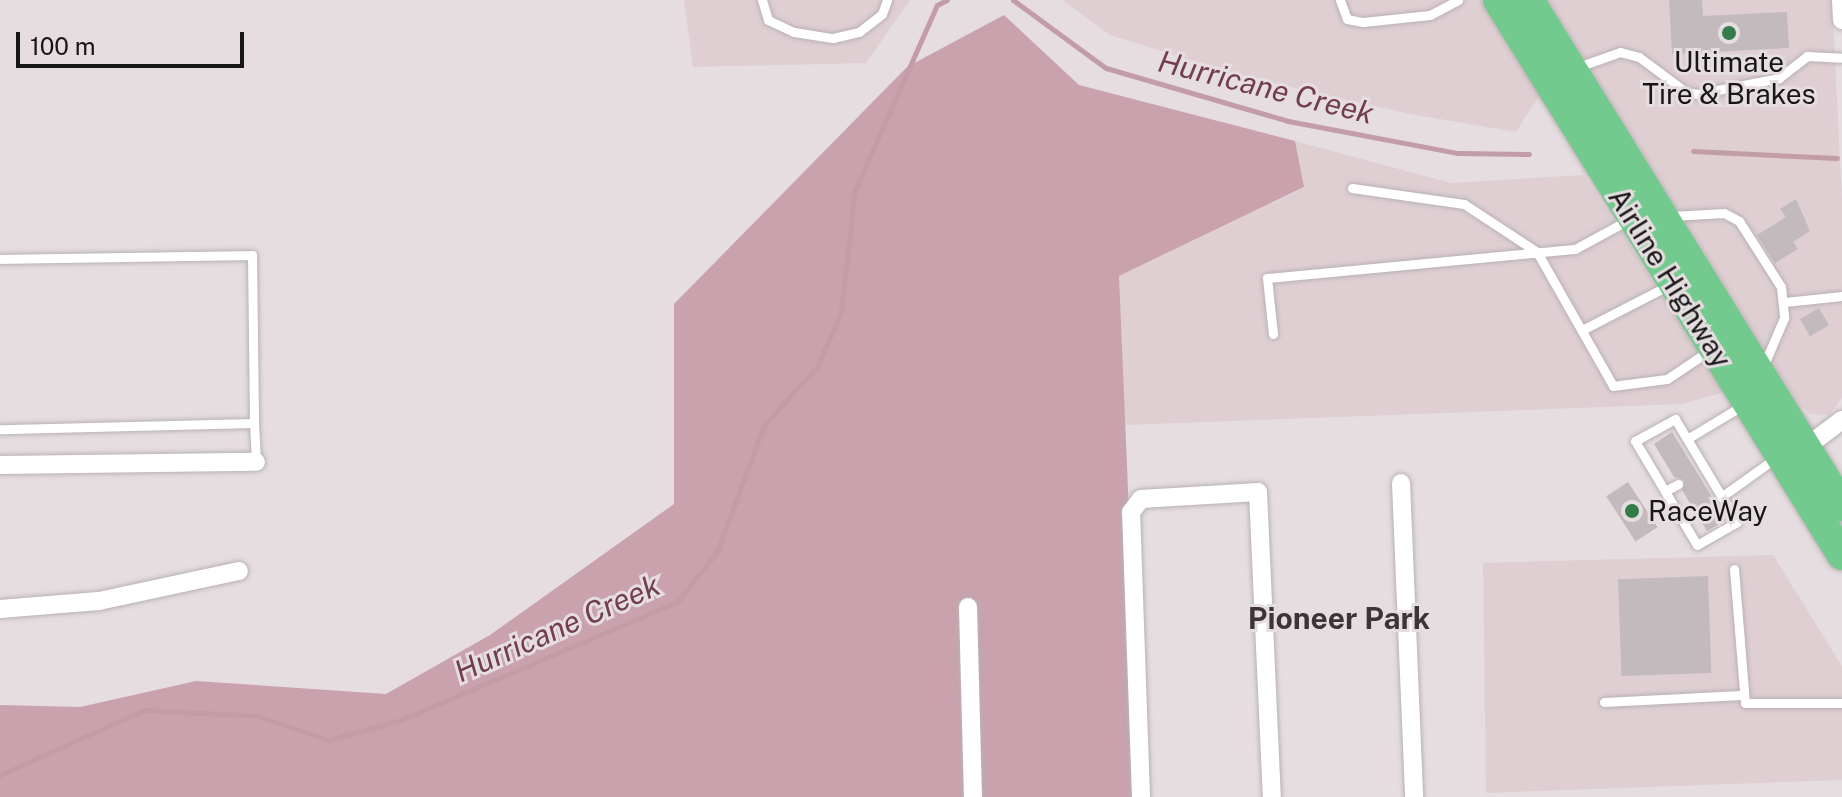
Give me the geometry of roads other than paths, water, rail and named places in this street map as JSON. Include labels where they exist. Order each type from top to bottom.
[{"type":"highway","name":"Airline Highway","points":[[1498,0],[1651,213],[1760,374],[1842,555]]},
{"type":"highway","name":"Airline Highway","points":[[1529,0],[1572,69],[1651,213],[1674,283],[1714,348],[1748,402],[1842,506]]},
{"type":"street","points":[[1841,0],[1842,20]]},
{"type":"street","points":[[1793,451],[1842,420]]},
{"type":"street","points":[[0,465],[256,462]]},
{"type":"street","points":[[1401,483],[1414,797]]},
{"type":"street","points":[[1141,797],[1131,512],[1141,499],[1258,492],[1272,797]]},
{"type":"street","points":[[0,609],[99,601],[239,571]]},
{"type":"street","points":[[968,607],[973,797]]},
{"type":"lane","points":[[762,0],[768,20],[794,32],[833,38],[859,32],[882,14],[887,0]]},
{"type":"lane","points":[[1340,0],[1347,19],[1363,22],[1430,15],[1458,0]]},
{"type":"lane","points":[[1572,69],[1620,52],[1639,57],[1686,92],[1697,94],[1779,78],[1807,56],[1842,58]]},
{"type":"lane","points":[[1352,188],[1464,204],[1537,252],[1613,386],[1667,379],[1714,348]]},
{"type":"lane","points":[[1273,334],[1267,278],[1575,249],[1651,213],[1724,213],[1739,221],[1785,302],[1760,374]]},
{"type":"lane","points":[[0,259],[252,255],[256,462]]},
{"type":"lane","points":[[1582,330],[1674,283]]},
{"type":"lane","points":[[1785,302],[1842,296]]},
{"type":"lane","points":[[1687,439],[1748,402]]},
{"type":"lane","points":[[1675,419],[1687,439],[1700,470],[1737,522],[1697,545],[1635,441],[1675,419]]},
{"type":"lane","points":[[0,429],[254,423]]},
{"type":"lane","points":[[1721,497],[1793,451]]},
{"type":"lane","points":[[1665,491],[1678,484]]},
{"type":"lane","points":[[1734,569],[1741,695],[1753,706],[1842,703]]},
{"type":"lane","points":[[1604,702],[1741,695]]},
{"type":"waterway","name":"Hurricane Creek","points":[[0,775],[144,710],[258,716],[329,740],[401,720],[678,601],[717,552],[764,425],[817,367],[841,312],[855,190],[937,5],[947,0]]},
{"type":"waterway","name":"Hurricane Creek","points":[[1013,0],[1106,68],[1288,121],[1458,153],[1529,154]]},
{"type":"waterway","name":"Hurricane Creek","points":[[1693,151],[1837,158]]},
{"type":"place","name":"Ultimate Tire & Brakes","points":[[1729,33]]},
{"type":"place","name":"RaceWay","points":[[1632,511]]},
{"type":"district","name":"Pioneer Park","points":[[1339,618]]}]
